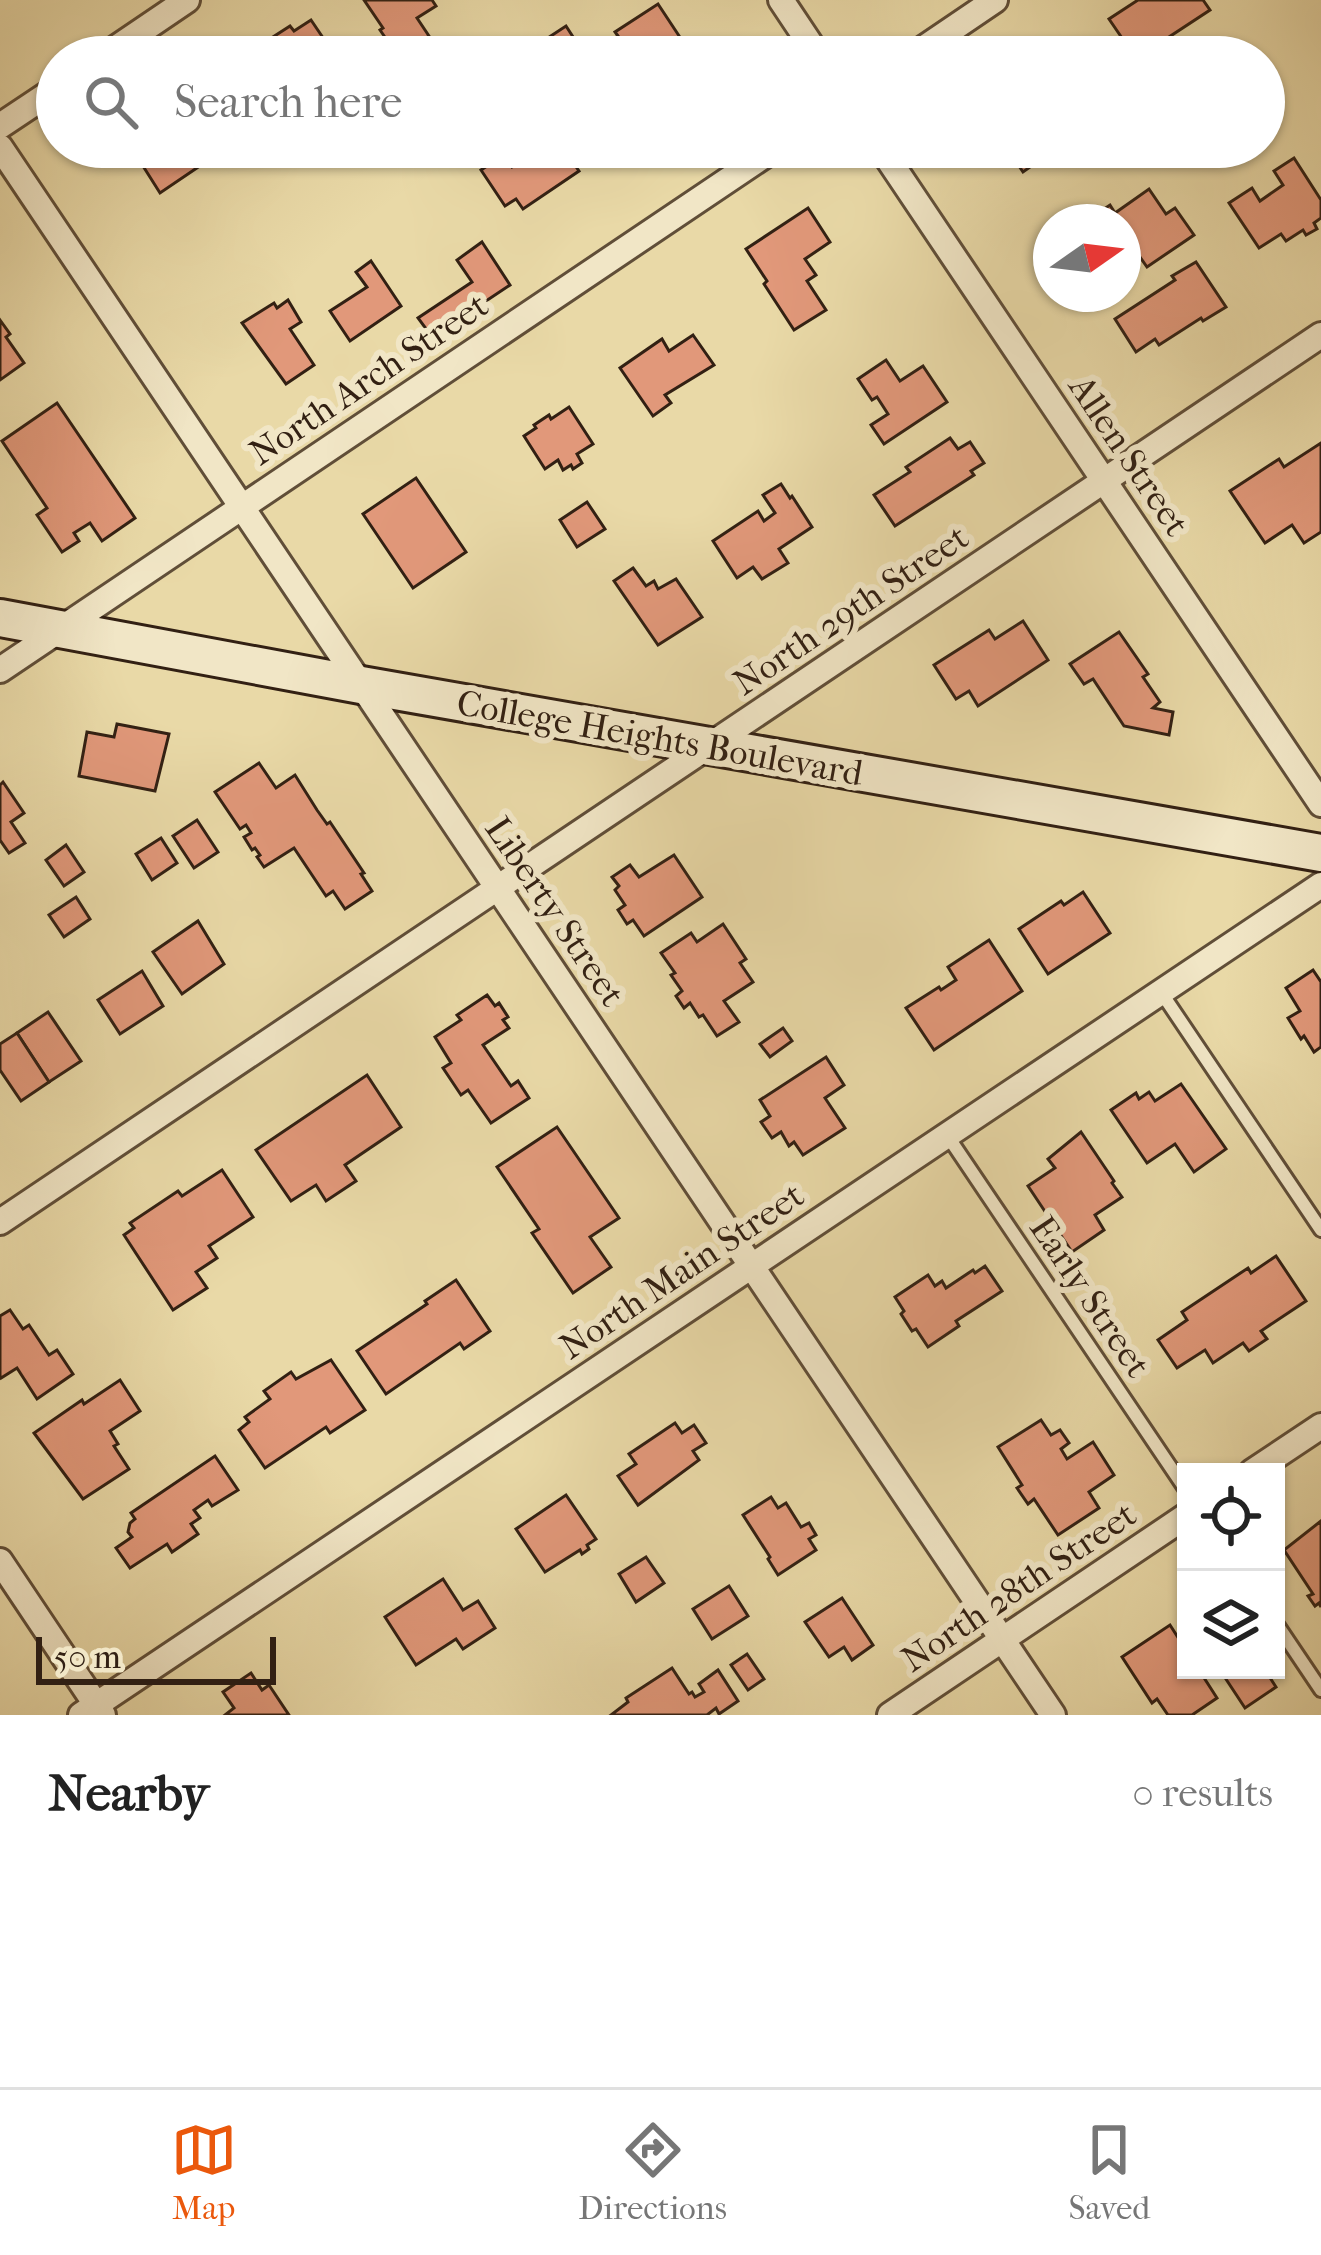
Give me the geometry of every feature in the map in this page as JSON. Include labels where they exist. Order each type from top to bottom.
[{"type":"street","points":[[134,36],[188,0]]},
{"type":"street","points":[[781,0],[805,36]]},
{"type":"street","points":[[941,36],[995,0]]},
{"type":"street","points":[[0,126],[36,102]]},
{"type":"street","name":"Liberty Street","points":[[0,148],[1053,1715]]},
{"type":"street","name":"North Arch Street","points":[[0,670],[746,168]]},
{"type":"street","name":"Allen Street","points":[[894,168],[1321,804]]},
{"type":"street","name":"North 29th Street","points":[[0,1222],[1321,335]]},
{"type":"street","name":"College Heights Boulevard","points":[[0,618],[1321,853]]},
{"type":"street","name":"North Main Street","points":[[94,1712],[1321,885]]},
{"type":"street","points":[[1266,1463],[1321,1426]]},
{"type":"street","name":"North 28th Street","points":[[890,1715],[1177,1522]]},
{"type":"street","points":[[0,1561],[94,1712]]},
{"type":"lane","points":[[1161,992],[1321,1230]]},
{"type":"lane","name":"Early Street","points":[[947,1135],[1177,1477]]},
{"type":"lane","points":[[1285,1636],[1321,1690]]},
{"type":"building","points":[[364,0],[432,0],[436,6],[417,18],[429,36],[384,36]]},
{"type":"building","points":[[1138,0],[1203,0],[1210,10],[1171,36],[1121,36],[1109,19]]},
{"type":"building","points":[[658,4],[679,36],[618,36],[615,32]]},
{"type":"building","points":[[311,20],[322,36],[275,36],[290,26],[294,31]]},
{"type":"building","points":[[566,26],[572,36],[551,36]]},
{"type":"building","points":[[1294,158],[1321,200],[1321,218],[1314,223],[1317,229],[1306,235],[1303,230],[1286,241],[1281,234],[1259,248],[1229,203],[1252,188],[1260,201],[1283,185],[1274,171]]},
{"type":"building","points":[[144,168],[197,168],[160,193]]},
{"type":"building","points":[[481,170],[579,171],[523,209],[516,199],[505,206]]},
{"type":"building","points":[[1149,189],[1166,214],[1175,208],[1194,235],[1147,267],[1141,258],[1141,204],[1128,204]]},
{"type":"building","points":[[808,208],[830,242],[805,259],[816,275],[807,281],[826,310],[794,330],[746,249]]},
{"type":"building","points":[[482,242],[510,285],[432,337],[418,318],[472,282],[457,260]]},
{"type":"building","points":[[371,261],[401,306],[350,341],[330,311],[367,287],[356,272]]},
{"type":"building","points":[[1196,262],[1226,307],[1159,345],[1155,339],[1136,352],[1115,319],[1126,312],[1141,312],[1141,302],[1175,280],[1172,276]]},
{"type":"building","points":[[288,300],[301,322],[290,329],[314,365],[286,384],[242,323]]},
{"type":"building","points":[[0,320],[24,363],[0,380]]},
{"type":"building","points":[[693,335],[714,365],[665,395],[671,403],[653,416],[620,368],[662,339],[669,351]]},
{"type":"building","points":[[886,360],[900,381],[923,366],[947,402],[884,444],[871,425],[888,414],[858,379]]},
{"type":"building","points":[[57,403],[135,518],[102,541],[90,523],[74,533],[79,541],[62,552],[37,515],[47,508],[2,441]]},
{"type":"building","points":[[569,407],[593,444],[577,454],[582,463],[573,469],[571,465],[563,470],[558,460],[545,469],[524,436],[549,415],[551,419]]},
{"type":"building","points":[[950,438],[958,449],[970,442],[984,463],[971,471],[974,475],[895,526],[874,495]]},
{"type":"building","points":[[1321,443],[1321,532],[1304,543],[1292,525],[1265,543],[1230,491],[1279,459],[1284,467]]},
{"type":"building","points":[[416,478],[466,552],[413,588],[363,514]]},
{"type":"building","points":[[781,484],[812,527],[779,549],[788,563],[762,579],[753,567],[737,578],[713,541],[758,511],[764,521],[775,513],[763,495]]},
{"type":"building","points":[[587,502],[605,529],[577,547],[560,520]]},
{"type":"building","points":[[633,568],[646,586],[654,581],[658,589],[676,579],[702,617],[658,645],[614,581]]},
{"type":"building","points":[[1023,621],[1048,660],[978,706],[969,691],[956,699],[934,665],[989,630],[995,639]]},
{"type":"building","points":[[1119,632],[1148,674],[1143,677],[1160,702],[1153,708],[1173,712],[1169,735],[1124,726],[1093,679],[1084,684],[1070,664]]},
{"type":"building","points":[[117,724],[169,734],[155,791],[79,776],[87,732],[114,737]]},
{"type":"building","points":[[259,763],[276,788],[295,775],[372,891],[345,909],[333,891],[326,896],[294,848],[264,867],[244,837],[251,833],[246,825],[240,829],[215,792]]},
{"type":"building","points":[[3,782],[24,813],[11,822],[25,843],[9,853],[0,840]]},
{"type":"building","points":[[197,820],[218,852],[194,868],[173,836]]},
{"type":"building","points":[[161,838],[177,863],[152,880],[136,854]]},
{"type":"building","points":[[66,845],[84,872],[64,886],[46,860]]},
{"type":"building","points":[[674,855],[702,897],[644,936],[618,910],[625,905],[612,877],[630,865],[639,877]]},
{"type":"building","points":[[1083,892],[1110,933],[1048,974],[1019,929]]},
{"type":"building","points":[[76,897],[90,919],[64,937],[49,915]]},
{"type":"building","points":[[198,921],[224,964],[182,994],[153,952]]},
{"type":"building","points":[[723,924],[746,959],[740,963],[753,982],[724,1001],[739,1022],[717,1036],[690,1003],[684,1008],[676,996],[682,991],[671,975],[675,973],[661,953],[691,933],[697,942]]},
{"type":"building","points":[[989,940],[1022,991],[934,1050],[906,1008],[956,980],[948,967]]},
{"type":"building","points":[[1313,970],[1321,982],[1321,1047],[1314,1052],[1288,1018],[1300,1011],[1286,988]]},
{"type":"building","points":[[142,971],[163,1006],[120,1034],[98,1000]]},
{"type":"building","points":[[487,995],[495,1006],[499,1003],[509,1028],[483,1045],[511,1086],[518,1081],[529,1098],[491,1123],[468,1090],[461,1095],[443,1068],[451,1063],[435,1037]]},
{"type":"building","points":[[48,1012],[81,1061],[49,1082],[17,1033]]},
{"type":"building","points":[[783,1028],[792,1041],[770,1057],[760,1044]]},
{"type":"building","points":[[17,1033],[49,1082],[21,1101],[0,1070],[0,1044]]},
{"type":"building","points":[[826,1057],[844,1085],[825,1098],[845,1128],[803,1155],[794,1142],[789,1146],[781,1132],[772,1138],[761,1122],[770,1116],[760,1100]]},
{"type":"building","points":[[367,1075],[401,1127],[345,1165],[356,1181],[326,1201],[316,1185],[291,1201],[256,1150]]},
{"type":"building","points":[[1181,1084],[1226,1149],[1194,1172],[1175,1144],[1147,1163],[1111,1110],[1136,1093],[1139,1099],[1149,1092],[1155,1101]]},
{"type":"building","points":[[557,1127],[619,1218],[590,1237],[611,1267],[573,1293],[532,1233],[539,1229],[497,1167]]},
{"type":"building","points":[[1081,1132],[1122,1197],[1095,1215],[1104,1230],[1072,1252],[1028,1186],[1055,1168],[1048,1159]]},
{"type":"building","points":[[222,1170],[253,1217],[209,1246],[217,1258],[196,1272],[207,1288],[173,1310],[124,1235],[134,1228],[130,1223],[178,1191],[182,1196]]},
{"type":"building","points":[[1276,1256],[1306,1301],[1261,1331],[1267,1339],[1249,1351],[1243,1343],[1213,1363],[1205,1350],[1177,1368],[1158,1340],[1187,1320],[1182,1312],[1248,1268],[1251,1273]]},
{"type":"building","points":[[985,1266],[1002,1291],[956,1321],[959,1326],[928,1347],[916,1329],[912,1331],[895,1297],[928,1275],[935,1286],[942,1281],[946,1288]]},
{"type":"building","points":[[456,1280],[490,1331],[464,1349],[460,1343],[386,1394],[357,1351]]},
{"type":"building","points":[[10,1310],[23,1329],[29,1325],[49,1355],[57,1350],[73,1374],[37,1399],[17,1368],[0,1376],[0,1316]]},
{"type":"building","points":[[331,1360],[365,1410],[330,1433],[326,1427],[265,1468],[239,1430],[249,1422],[245,1417],[270,1399],[264,1391],[291,1372],[296,1379]]},
{"type":"building","points":[[120,1380],[140,1411],[110,1431],[129,1469],[83,1499],[34,1433]]},
{"type":"building","points":[[1041,1420],[1051,1435],[1060,1430],[1069,1443],[1061,1449],[1067,1459],[1093,1442],[1114,1475],[1089,1492],[1099,1508],[1058,1535],[1034,1499],[1028,1504],[1017,1488],[1022,1485],[998,1447]]},
{"type":"building","points":[[675,1423],[682,1433],[694,1425],[706,1443],[693,1451],[699,1460],[638,1505],[618,1476],[636,1464],[629,1454]]},
{"type":"building","points":[[215,1456],[238,1490],[212,1506],[208,1500],[194,1510],[200,1518],[191,1524],[198,1534],[172,1552],[167,1544],[130,1568],[116,1548],[132,1537],[128,1532],[135,1519],[131,1513]]},
{"type":"building","points":[[566,1495],[596,1539],[582,1554],[580,1550],[545,1572],[516,1529]]},
{"type":"building","points":[[771,1497],[778,1508],[786,1503],[801,1527],[809,1523],[816,1535],[809,1539],[816,1550],[778,1575],[743,1515]]},
{"type":"building","points":[[1321,1521],[1321,1607],[1308,1596],[1313,1594],[1285,1549]]},
{"type":"building","points":[[646,1557],[664,1583],[636,1602],[619,1574]]},
{"type":"building","points":[[443,1579],[463,1610],[478,1601],[495,1628],[463,1649],[456,1639],[416,1665],[385,1617]]},
{"type":"building","points":[[729,1586],[748,1616],[712,1639],[693,1609]]},
{"type":"building","points":[[842,1598],[873,1645],[852,1660],[844,1647],[829,1657],[805,1622]]},
{"type":"building","points":[[1170,1625],[1177,1636],[1177,1679],[1205,1679],[1217,1698],[1192,1715],[1168,1715],[1157,1699],[1152,1703],[1122,1657]]},
{"type":"building","points":[[747,1654],[764,1679],[748,1690],[731,1665]]},
{"type":"building","points":[[672,1668],[695,1697],[704,1692],[699,1684],[718,1670],[738,1701],[719,1714],[716,1708],[707,1715],[611,1715],[628,1702],[626,1698]]},
{"type":"building","points":[[251,1673],[262,1690],[269,1685],[289,1715],[225,1715],[234,1708],[223,1692]]},
{"type":"building","points":[[1226,1679],[1271,1679],[1276,1687],[1245,1708]]}]
